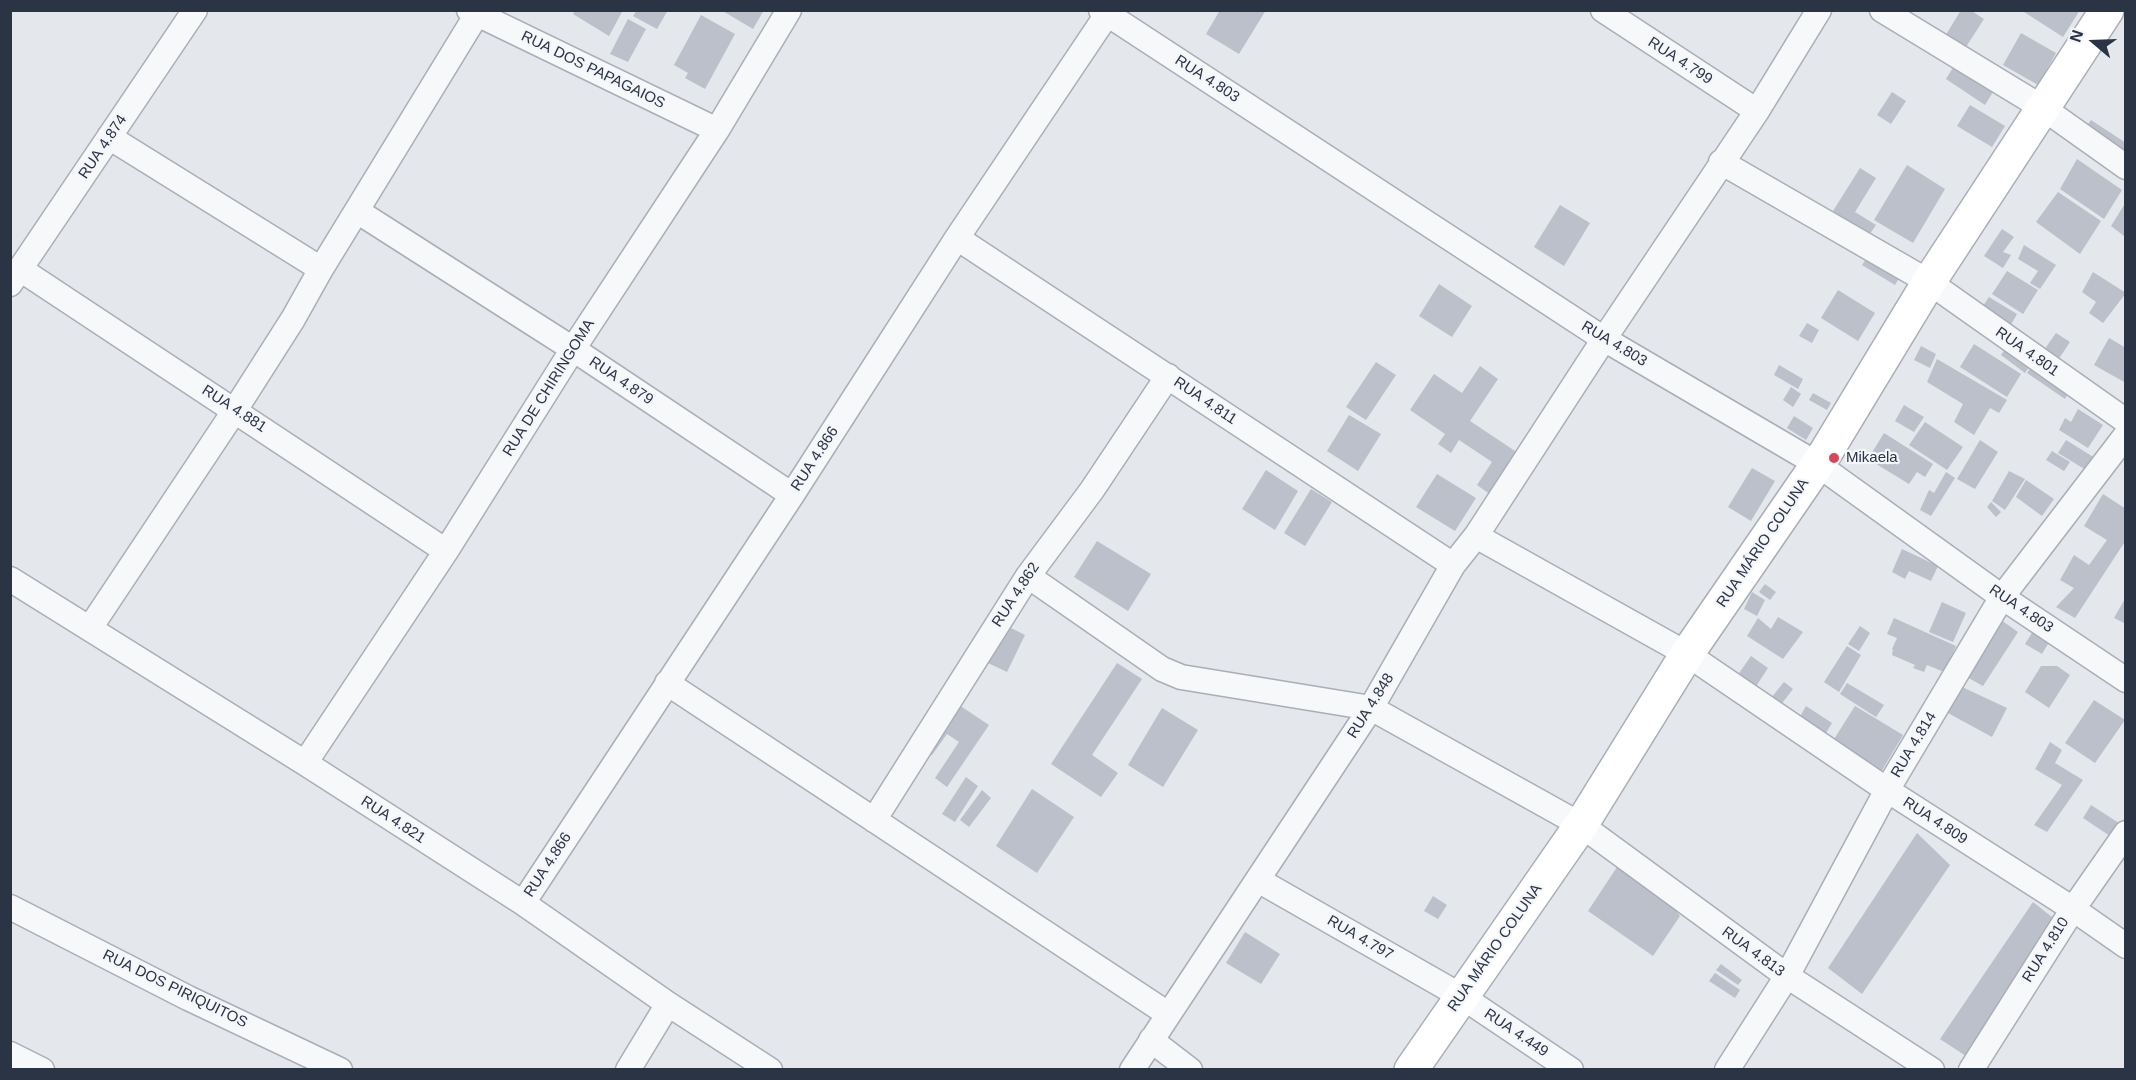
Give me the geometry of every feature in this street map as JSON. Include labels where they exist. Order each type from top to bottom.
[{"type":"main road","name":"RUA MÁRIO COLUNA","points":[[1411,1070],[1581,825],[1687,654],[1817,464],[1929,282],[2107,10]]},
{"type":"street","name":"RUA 4.874","points":[[15,277],[195,10]]},
{"type":"street","name":"RUA DE CHIRINGOMA","points":[[305,762],[446,551],[573,349],[717,130],[789,10]]},
{"type":"street","name":"RUA 4.799","points":[[1603,10],[1757,111]]},
{"type":"street","name":"RUA 4.848","points":[[1132,1070],[1371,708],[1453,565],[1476,536],[1720,162],[1757,111],[1819,10]]},
{"type":"street","points":[[1882,10],[2043,108],[2126,167]]},
{"type":"street","points":[[90,628],[235,410],[292,319],[473,12]]},
{"type":"street","name":"RUA DOS PAPAGAIOS","points":[[473,12],[717,130]]},
{"type":"street","name":"RUA 4.866","points":[[523,903],[1106,12]]},
{"type":"street","name":"RUA 4.803","points":[[1106,12],[1604,339],[1817,464],[2002,597],[2126,680]]},
{"type":"street","points":[[110,137],[321,269]]},
{"type":"street","name":"RUA 4.801","points":[[1720,162],[1929,282],[2126,422]]},
{"type":"street","name":"RUA 4.879","points":[[357,211],[573,349],[792,495]]},
{"type":"street","name":"RUA 4.811","points":[[957,238],[1453,565]]},
{"type":"street","name":"RUA 4.881","points":[[15,277],[235,410],[446,551]]},
{"type":"street","name":"RUA 4.862","points":[[874,820],[1028,576],[1092,490],[1168,376]]},
{"type":"street","name":"RUA 4.814","points":[[1727,1070],[1787,976],[1887,790],[2002,597],[2126,435]]},
{"type":"street","name":"RUA 4.809","points":[[1476,536],[1687,654],[1887,790],[2073,909],[2126,946]]},
{"type":"street","name":"RUA 4.813","points":[[1028,576],[1162,669],[1181,677],[1371,708],[1581,825],[1787,976],[1932,1070]]},
{"type":"street","name":"RUA 4.821","points":[[10,579],[305,762],[523,903],[668,1004],[770,1070]]},
{"type":"street","points":[[667,683],[1168,1014]]},
{"type":"street","name":"RUA 4.810","points":[[1971,1070],[2073,909],[2126,833]]},
{"type":"street","name":"RUA 4.797","points":[[1258,880],[1461,996]]},
{"type":"street","name":"RUA DOS PIRIQUITOS","points":[[10,907],[188,998],[340,1070]]},
{"type":"street","name":"RUA 4.449","points":[[1461,996],[1571,1070]]},
{"type":"street","points":[[628,1070],[668,1004]]},
{"type":"street","points":[[1151,1040],[1190,1070]]},
{"type":"street","points":[[10,1054],[42,1070]]},
{"type":"building","points":[[575,10],[623,10],[609,36],[573,14]]},
{"type":"building","points":[[637,10],[668,10],[657,29],[633,16]]},
{"type":"building","points":[[721,10],[764,10],[753,29]]},
{"type":"building","points":[[1220,10],[1266,10],[1239,54],[1206,34]]},
{"type":"building","points":[[1961,10],[1970,10],[1984,19],[1964,50],[1944,38]]},
{"type":"building","points":[[2021,10],[2080,10],[2063,37]]},
{"type":"building","points":[[701,15],[735,34],[705,89],[685,78],[688,73],[674,65]]},
{"type":"building","points":[[628,19],[646,29],[628,62],[610,54]]},
{"type":"building","points":[[2021,33],[2056,53],[2038,85],[2003,65]]},
{"type":"building","points":[[1954,66],[1993,92],[1985,105],[1946,79]]},
{"type":"building","points":[[1892,92],[1906,101],[1891,124],[1877,115]]},
{"type":"building","points":[[1970,105],[2005,126],[1992,147],[1957,126]]},
{"type":"building","points":[[2091,120],[2126,143],[2126,160],[2082,132]]},
{"type":"building","points":[[2077,159],[2122,190],[2104,219],[2060,189]]},
{"type":"building","points":[[1907,165],[1945,189],[1913,243],[1874,220]]},
{"type":"building","points":[[1860,168],[1876,178],[1855,212],[1876,225],[1869,235],[1833,211]]},
{"type":"building","points":[[2058,192],[2101,221],[2080,254],[2036,222]]},
{"type":"building","points":[[2126,202],[2126,234],[2124,236],[2111,226]]},
{"type":"building","points":[[1560,205],[1590,223],[1564,266],[1534,247]]},
{"type":"building","points":[[2002,229],[2014,237],[2003,252],[2011,255],[2003,268],[1984,256]]},
{"type":"building","points":[[2024,245],[2056,265],[2040,289],[2030,283],[2038,271],[2018,259]]},
{"type":"building","points":[[1870,253],[1902,273],[1895,285],[1862,265]]},
{"type":"building","points":[[2007,271],[2038,290],[2023,314],[1992,294]]},
{"type":"building","points":[[2093,272],[2126,293],[2103,323],[2089,313],[2096,302],[2082,292]]},
{"type":"building","points":[[1439,284],[1472,306],[1452,337],[1419,316]]},
{"type":"building","points":[[1838,290],[1875,313],[1858,341],[1821,318]]},
{"type":"building","points":[[1989,297],[2017,314],[2009,328],[1981,309]]},
{"type":"building","points":[[1807,323],[1819,330],[1812,343],[1799,336]]},
{"type":"building","points":[[2056,333],[2070,342],[2058,360],[2044,350]]},
{"type":"building","points":[[2109,338],[2126,348],[2126,383],[2094,365]]},
{"type":"building","points":[[2009,343],[2034,360],[2025,373],[2001,355]]},
{"type":"building","points":[[1974,344],[2021,374],[2007,397],[1960,367]]},
{"type":"building","points":[[1921,346],[1936,354],[1930,368],[1914,360]]},
{"type":"building","points":[[1937,359],[2007,400],[1999,413],[1990,408],[1974,435],[1954,422],[1963,404],[1927,382]]},
{"type":"building","points":[[2035,361],[2072,387],[2065,399],[2027,373]]},
{"type":"building","points":[[1376,362],[1396,375],[1366,420],[1346,407]]},
{"type":"building","points":[[1779,365],[1803,379],[1798,389],[1774,375]]},
{"type":"building","points":[[1480,366],[1498,379],[1470,421],[1518,453],[1491,495],[1477,485],[1492,462],[1459,440],[1451,453],[1438,444],[1445,434],[1410,410],[1434,374],[1462,393]]},
{"type":"building","points":[[1791,387],[1801,394],[1793,407],[1783,400]]},
{"type":"building","points":[[1813,393],[1831,403],[1827,410],[1809,400]]},
{"type":"building","points":[[1904,405],[1924,417],[1914,432],[1895,421]]},
{"type":"building","points":[[2078,409],[2103,425],[2088,448],[2059,430],[2065,418],[2071,422]]},
{"type":"building","points":[[1349,415],[1381,434],[1358,471],[1327,451]]},
{"type":"building","points":[[1794,416],[1813,428],[1806,440],[1787,428]]},
{"type":"building","points":[[1925,422],[1963,447],[1947,470],[1909,445]]},
{"type":"building","points":[[1884,433],[1933,464],[1925,477],[1917,472],[1909,484],[1868,459]]},
{"type":"building","points":[[1980,440],[1998,452],[1975,489],[1957,479]]},
{"type":"building","points":[[2066,440],[2095,458],[2086,470],[2058,453]]},
{"type":"building","points":[[2052,451],[2070,462],[2064,471],[2046,460]]},
{"type":"building","points":[[1752,468],[1775,481],[1751,521],[1728,507]]},
{"type":"building","points":[[1266,470],[1298,491],[1275,530],[1242,509]]},
{"type":"building","points":[[2009,471],[2025,479],[2005,510],[1992,501]]},
{"type":"building","points":[[1946,472],[1955,478],[1931,516],[1920,510],[1929,490],[1934,493]]},
{"type":"building","points":[[1437,474],[1476,498],[1455,531],[1416,507]]},
{"type":"building","points":[[2026,480],[2054,499],[2042,516],[2016,497]]},
{"type":"building","points":[[1311,489],[1332,502],[1305,546],[1284,533]]},
{"type":"building","points":[[2103,494],[2126,509],[2126,540],[2075,618],[2056,607],[2074,588],[2060,580],[2074,555],[2089,565],[2107,540],[2084,526]]},
{"type":"building","points":[[1991,502],[2001,512],[1996,517],[1987,507]]},
{"type":"building","points":[[1097,541],[1151,574],[1128,611],[1074,577]]},
{"type":"building","points":[[1902,549],[1938,566],[1931,581],[1909,571],[1905,579],[1892,572]]},
{"type":"building","points":[[1765,584],[1776,592],[1770,600],[1759,592]]},
{"type":"building","points":[[1752,592],[1765,600],[1757,616],[1744,609]]},
{"type":"building","points":[[2126,597],[2126,624],[2114,618]]},
{"type":"building","points":[[1942,602],[1966,613],[1953,642],[1929,632]]},
{"type":"building","points":[[1778,617],[1803,632],[1783,659],[1747,636],[1758,618],[1771,629]]},
{"type":"building","points":[[1894,618],[1956,646],[1944,672],[1927,665],[1924,672],[1913,668],[1915,665],[1892,655],[1897,638],[1887,634]]},
{"type":"building","points":[[2001,620],[2018,632],[1983,686],[1965,676]]},
{"type":"building","points":[[1007,626],[1025,635],[1007,672],[988,663]]},
{"type":"building","points":[[1860,626],[1870,633],[1859,651],[1848,644]]},
{"type":"building","points":[[2035,628],[2051,639],[2042,654],[2025,644]]},
{"type":"building","points":[[1847,646],[1861,655],[1839,692],[1824,682]]},
{"type":"building","points":[[1751,656],[1768,668],[1753,691],[1735,679]]},
{"type":"building","points":[[1117,663],[1142,679],[1092,755],[1118,773],[1101,797],[1051,764]]},
{"type":"building","points":[[2041,666],[2057,666],[2070,675],[2049,708],[2025,692]]},
{"type":"building","points":[[1784,682],[1793,689],[1780,706],[1771,698]]},
{"type":"building","points":[[1847,683],[1884,705],[1876,717],[1840,694]]},
{"type":"building","points":[[1960,686],[2007,708],[1992,737],[1946,712]]},
{"type":"building","points":[[2094,700],[2125,720],[2095,763],[2065,743]]},
{"type":"building","points":[[953,701],[989,725],[947,787],[935,778],[959,742],[947,734],[932,755],[921,748]]},
{"type":"building","points":[[1806,706],[1832,723],[1823,738],[1797,722]]},
{"type":"building","points":[[1855,706],[1903,735],[1878,777],[1829,747]]},
{"type":"building","points":[[1162,708],[1198,730],[1163,787],[1128,765]]},
{"type":"building","points":[[2050,742],[2062,750],[2055,763],[2083,780],[2047,832],[2034,825],[2062,785],[2035,769]]},
{"type":"building","points":[[966,777],[978,786],[955,822],[942,814]]},
{"type":"building","points":[[1032,789],[1074,817],[1037,873],[996,846]]},
{"type":"building","points":[[982,790],[991,798],[969,827],[960,820]]},
{"type":"building","points":[[2091,805],[2122,825],[2113,838],[2083,818]]},
{"type":"building","points":[[1917,833],[1950,865],[1862,994],[1828,968]]},
{"type":"building","points":[[1619,864],[1665,896],[1680,916],[1653,956],[1588,911]]},
{"type":"building","points":[[1433,896],[1447,905],[1438,919],[1424,911]]},
{"type":"building","points":[[2033,902],[2057,921],[1975,1062],[1940,1039]]},
{"type":"building","points":[[1245,932],[1280,954],[1261,984],[1226,963]]},
{"type":"building","points":[[1721,964],[1742,980],[1738,985],[1716,970]]},
{"type":"building","points":[[1715,973],[1740,990],[1735,998],[1709,981]]},
{"type":"place","name":"Mikaela","points":[[1834,458]]}]
